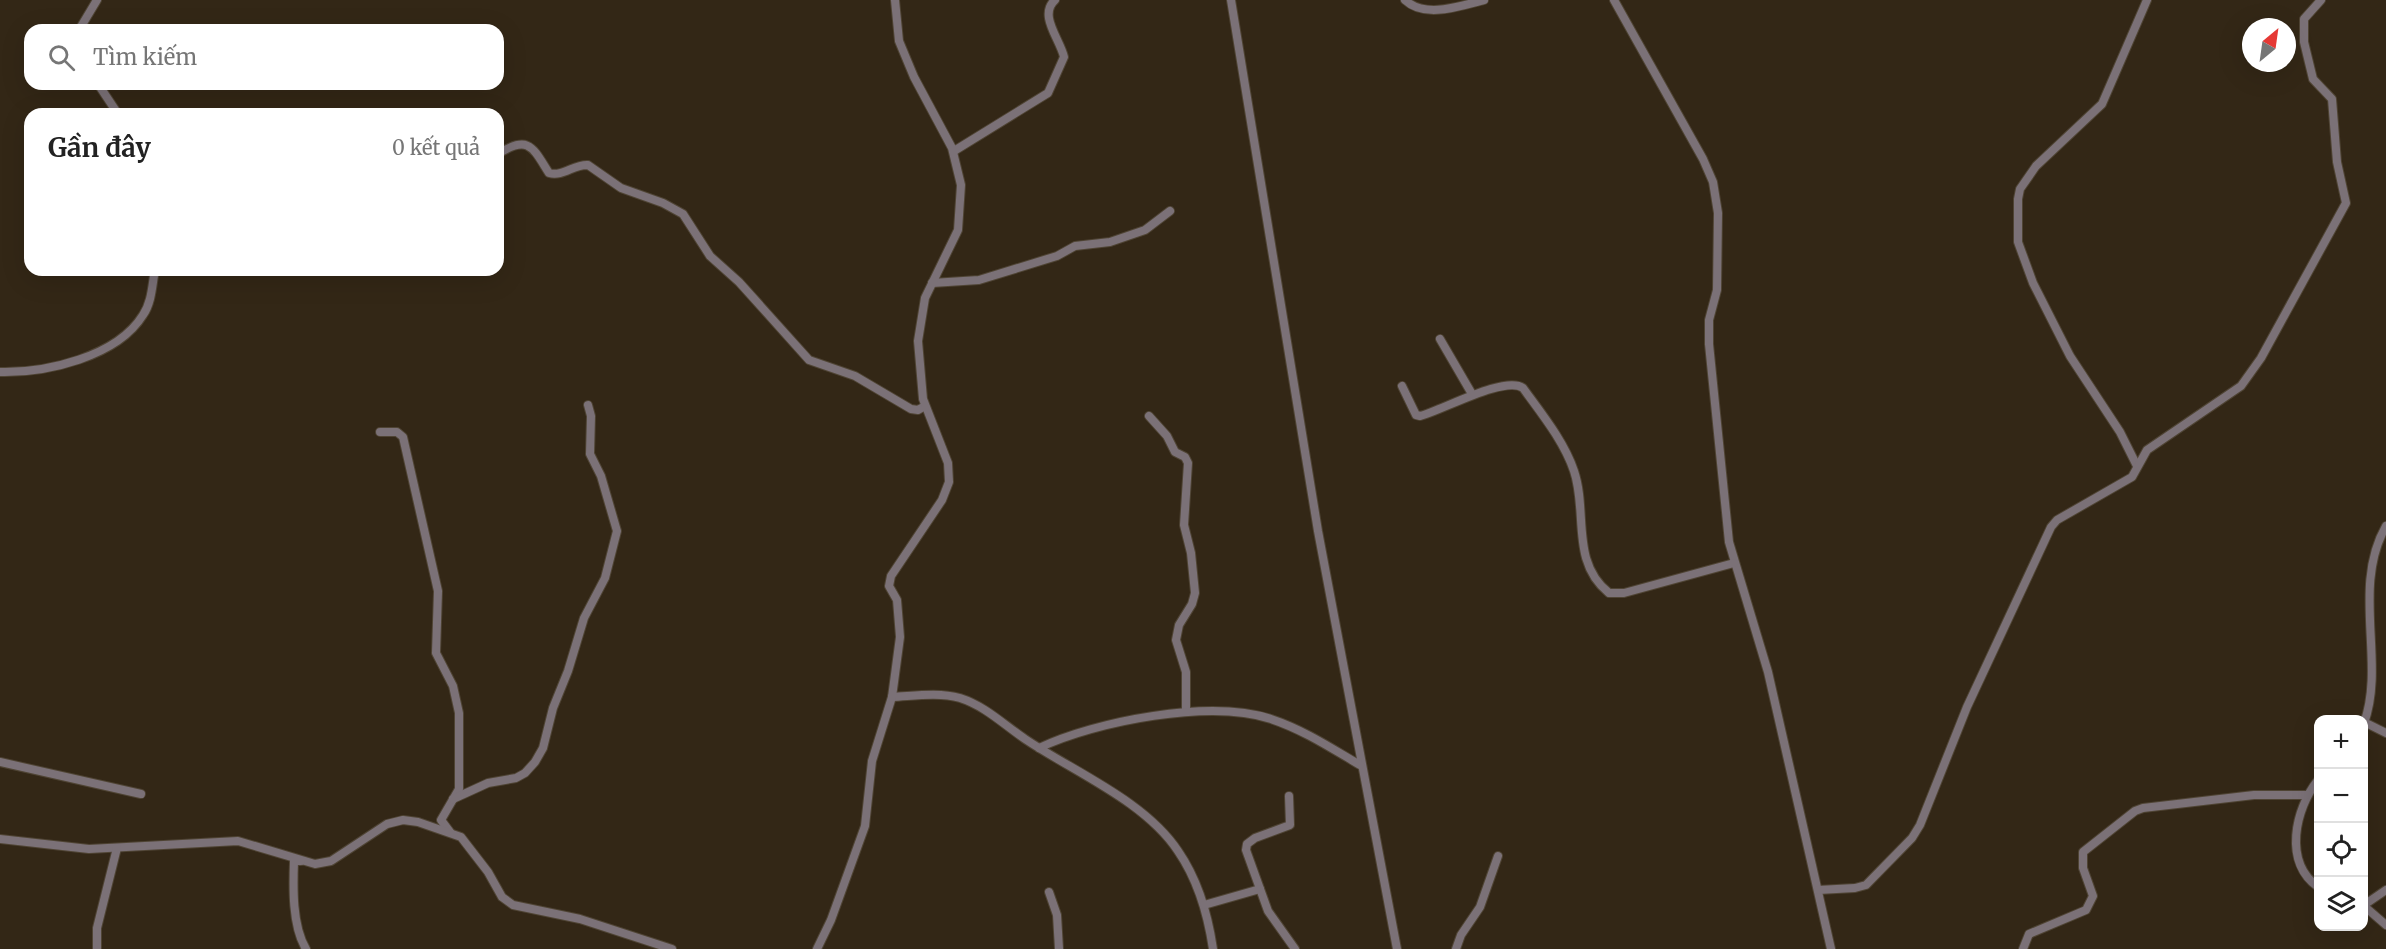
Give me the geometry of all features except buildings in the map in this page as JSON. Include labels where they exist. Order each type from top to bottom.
[{"type":"street","points":[[83,24],[97,0]]},
{"type":"street","points":[[817,949],[831,920],[865,826],[872,761],[892,697],[900,637],[897,600],[889,586],[891,576],[942,500],[950,475],[946,456],[925,405],[919,371],[918,340],[921,310],[958,230],[961,185],[954,151],[909,67],[896,28],[895,0]]},
{"type":"street","points":[[954,151],[1050,91],[1064,57],[1048,17],[1049,8],[1055,0]]},
{"type":"street","points":[[1231,0],[1298,416],[1360,765],[1397,949]]},
{"type":"street","points":[[1405,0],[1417,9],[1428,10],[1455,8],[1484,0]]},
{"type":"street","points":[[1614,0],[1703,159],[1716,192],[1717,290],[1709,320],[1709,344],[1725,522],[1734,563],[1768,672],[1790,777],[1831,949]]},
{"type":"street","points":[[2137,466],[2120,432],[2070,356],[2033,283],[2018,242],[2018,199],[2020,189],[2036,166],[2102,104],[2147,0]]},
{"type":"street","points":[[1818,890],[1855,888],[1866,885],[1912,838],[2047,532],[2057,520],[2132,477],[2143,455],[2156,443],[2223,401],[2241,386],[2261,358],[2345,207],[2346,200],[2337,162],[2332,103],[2330,97],[2316,85],[2304,42],[2304,19],[2321,0]]},
{"type":"street","points":[[102,90],[114,108]]},
{"type":"street","points":[[504,151],[520,143],[525,144],[534,149],[549,173],[558,174],[580,165],[588,165],[627,192],[676,208],[687,218],[710,256],[739,282],[809,360],[855,376],[914,411],[925,405]]},
{"type":"street","points":[[932,283],[979,280],[1057,256],[1078,245],[1110,242],[1145,230],[1170,212]]},
{"type":"street","points":[[0,372],[33,371],[69,363],[120,340],[143,315],[151,297],[154,276]]},
{"type":"street","points":[[1440,339],[1472,394]]},
{"type":"street","points":[[1402,386],[1416,415],[1420,416],[1472,394],[1515,384],[1523,388],[1573,468],[1580,494],[1582,545],[1588,565],[1609,593],[1624,593],[1734,563]]},
{"type":"street","points":[[453,799],[488,783],[516,778],[525,773],[535,762],[543,748],[553,708],[568,670],[584,618],[606,578],[616,531],[601,476],[590,454],[591,416],[588,405]]},
{"type":"street","points":[[1149,416],[1167,436],[1173,450],[1185,457],[1188,463],[1183,516],[1195,593],[1190,609],[1179,625],[1176,640],[1187,681],[1186,711]]},
{"type":"street","points":[[380,432],[397,432],[403,437],[438,591],[436,654],[453,686],[459,713],[459,789],[441,820],[450,832]]},
{"type":"street","points":[[2367,715],[2373,699],[2374,679],[2372,563],[2386,526]]},
{"type":"street","points":[[892,697],[932,695],[959,698],[990,712],[1039,748],[1121,799],[1168,838],[1190,872],[1204,905],[1213,949]]},
{"type":"street","points":[[1039,748],[1094,728],[1186,711],[1222,712],[1269,718],[1320,740],[1360,765]]},
{"type":"street","points":[[2368,725],[2386,733]]},
{"type":"street","points":[[0,762],[141,794]]},
{"type":"street","points":[[2314,786],[2307,795],[2298,820],[2296,839],[2304,871],[2314,882]]},
{"type":"street","points":[[2023,949],[2029,934],[2086,910],[2093,896],[2084,868],[2083,852],[2135,811],[2226,798],[2307,795]]},
{"type":"street","points":[[1288,796],[1290,825],[1255,838],[1247,844],[1268,911],[1295,949]]},
{"type":"street","points":[[0,839],[77,848],[238,841],[315,864],[331,861],[370,833],[394,821],[418,822],[461,837],[476,854],[502,897],[513,905],[589,921],[672,949]]},
{"type":"street","points":[[97,948],[97,928],[117,848]]},
{"type":"street","points":[[1456,949],[1461,934],[1480,907],[1498,856]]},
{"type":"street","points":[[304,861],[294,861],[294,871],[298,930],[306,949]]},
{"type":"street","points":[[1204,905],[1260,889]]},
{"type":"street","points":[[2368,902],[2386,890]]},
{"type":"street","points":[[1049,892],[1058,915],[1059,949]]},
{"type":"street","points":[[2368,909],[2386,926]]}]
